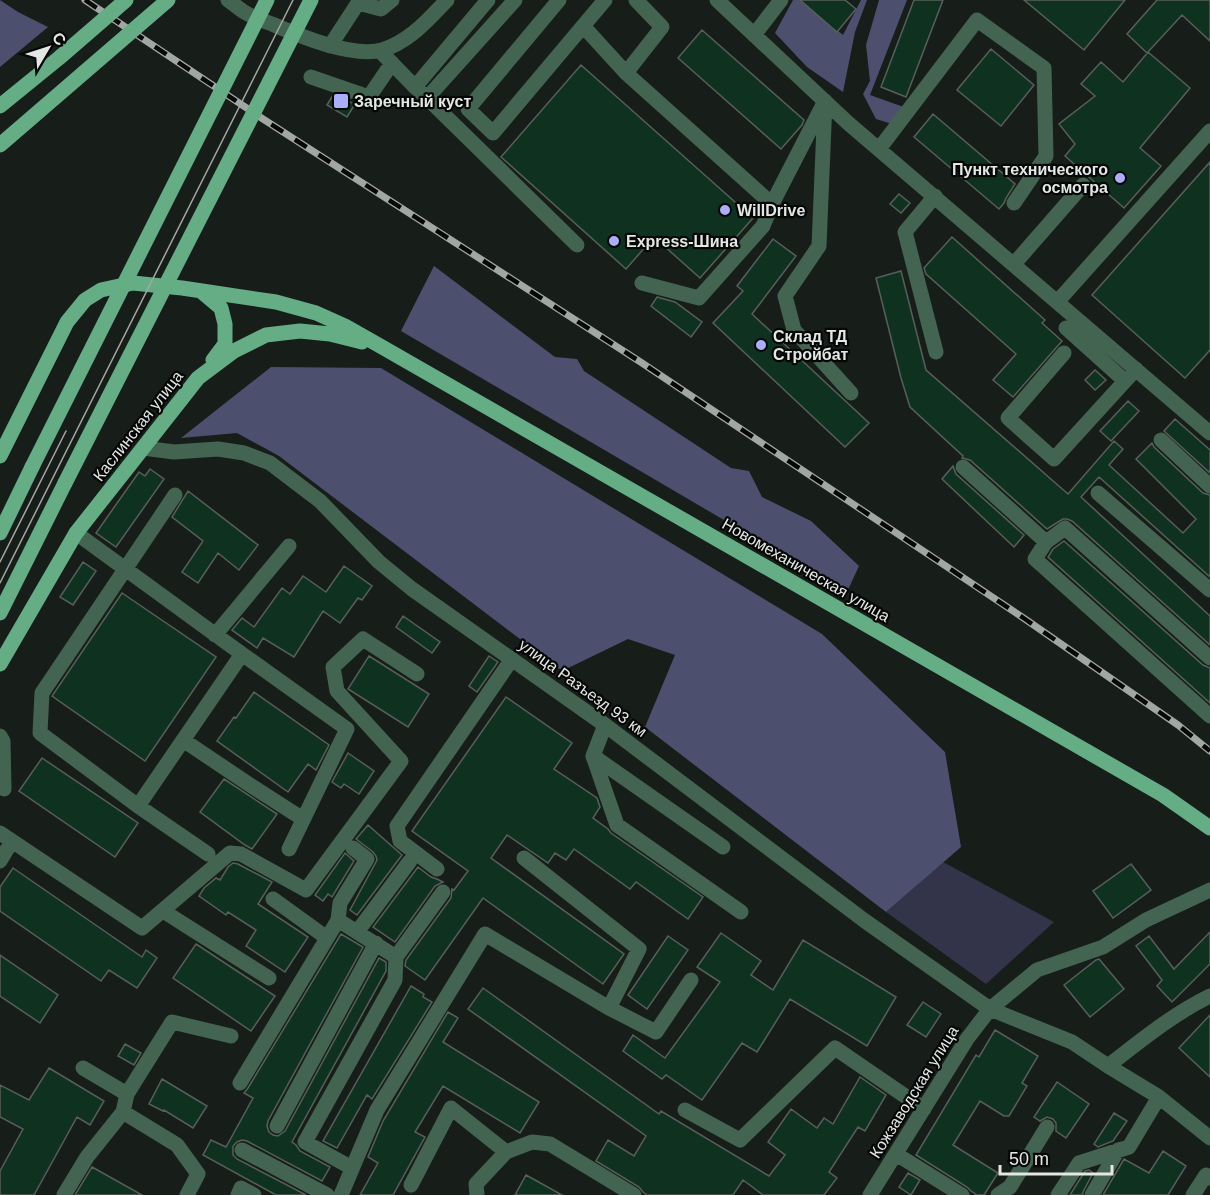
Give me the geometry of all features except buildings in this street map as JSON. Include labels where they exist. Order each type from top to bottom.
[{"type":"main road","points":[[0,106],[126,0]]},
{"type":"main road","points":[[0,145],[168,0]]},
{"type":"main road","points":[[0,533],[267,0]]},
{"type":"main road","points":[[0,613],[311,0]]},
{"type":"main road","name":"Новомеханическая улица","points":[[0,456],[67,322],[85,300],[101,290],[133,283],[182,288],[276,302],[316,313],[382,346],[1163,795],[1210,828]]},
{"type":"main road","points":[[198,378],[225,344],[225,324],[221,308],[200,291]]},
{"type":"main road","name":"Каслинская улица","points":[[0,664],[76,533],[198,378],[234,351],[266,335],[300,332],[330,334],[382,346]]},
{"type":"street","points":[[228,0],[239,5],[248,14],[277,27],[330,45],[364,51],[380,51],[398,44],[424,25],[447,0]]},
{"type":"street","points":[[330,45],[358,3],[381,9],[392,0]]},
{"type":"street","points":[[415,87],[488,0]]},
{"type":"street","points":[[427,98],[515,0]]},
{"type":"street","points":[[559,0],[468,109],[493,133],[605,0]]},
{"type":"street","points":[[626,73],[662,27],[636,0]]},
{"type":"street","points":[[717,0],[879,149],[1210,433]]},
{"type":"street","points":[[754,34],[776,2]]},
{"type":"street","points":[[879,149],[977,20],[1044,68],[1046,156],[1014,203]]},
{"type":"street","points":[[584,27],[626,73],[772,204]]},
{"type":"street","points":[[380,51],[577,245]]},
{"type":"street","points":[[311,77],[369,97],[392,63]]},
{"type":"street","points":[[642,283],[699,298],[763,226],[825,101]]},
{"type":"street","points":[[825,101],[819,246],[785,296],[794,330],[851,393]]},
{"type":"street","points":[[1058,301],[1210,130]]},
{"type":"street","points":[[1014,264],[1083,185]]},
{"type":"street","points":[[935,196],[905,232],[936,352]]},
{"type":"street","points":[[1066,328],[1125,381]]},
{"type":"street","points":[[1064,353],[1008,418],[1054,459],[1136,369]]},
{"type":"street","points":[[1161,440],[1210,486]]},
{"type":"street","name":"улица Разъезд 93 км","points":[[142,448],[174,452],[218,449],[244,453],[270,463],[320,501],[379,561],[412,589],[605,725],[865,921],[990,1009],[1072,1042],[1159,1097],[1210,1138]]},
{"type":"street","points":[[963,467],[1046,542]]},
{"type":"street","points":[[1098,493],[1210,590]]},
{"type":"street","points":[[175,495],[42,693],[40,733],[138,806],[208,854]]},
{"type":"street","points":[[1210,658],[1065,528],[1046,542],[1035,559],[1210,716]]},
{"type":"street","points":[[76,533],[347,729],[289,849]]},
{"type":"street","points":[[215,635],[289,546]]},
{"type":"street","points":[[0,861],[6,837],[142,928],[230,853],[241,854],[306,890],[401,761],[337,692],[333,668],[363,639],[417,674]]},
{"type":"street","points":[[138,806],[242,654]]},
{"type":"street","points":[[437,869],[400,841],[397,826],[512,659]]},
{"type":"street","points":[[605,725],[593,756],[617,825],[741,912]]},
{"type":"street","points":[[0,736],[3,741],[4,789]]},
{"type":"street","points":[[183,740],[303,819]]},
{"type":"street","points":[[593,756],[723,847]]},
{"type":"street","points":[[240,1083],[338,920],[340,903],[367,859],[353,848]]},
{"type":"street","points":[[524,858],[639,949],[609,1008]]},
{"type":"street","points":[[357,932],[410,861]]},
{"type":"street","name":"Кожзаводская улица","points":[[870,1195],[967,1039],[990,1009],[1037,970],[1103,947],[1146,920],[1210,890]]},
{"type":"street","points":[[355,1163],[304,1142],[395,980],[396,957],[443,892]]},
{"type":"street","points":[[273,899],[327,938]]},
{"type":"street","points":[[163,910],[269,978]]},
{"type":"street","points":[[338,920],[396,957]]},
{"type":"street","points":[[341,1195],[377,1110],[485,934],[609,1008],[656,1032],[691,980]]},
{"type":"street","points":[[277,1126],[376,944]]},
{"type":"street","points":[[1108,1066],[1195,1003],[1210,996]]},
{"type":"street","points":[[64,1195],[87,1157],[123,1112],[126,1094],[172,1022],[231,1036]]},
{"type":"street","points":[[685,1110],[740,1140],[836,1048],[924,1109]]},
{"type":"street","points":[[83,1068],[126,1094]]},
{"type":"street","points":[[1058,1195],[1079,1163],[1129,1147],[1159,1097]]},
{"type":"street","points":[[411,1185],[451,1108],[506,1152]]},
{"type":"street","points":[[123,1112],[177,1145],[198,1174],[187,1195]]},
{"type":"street","points":[[998,1195],[1010,1187],[1047,1127]]},
{"type":"street","points":[[477,1195],[476,1184],[506,1152],[532,1142],[550,1144],[634,1195]]},
{"type":"street","points":[[242,1150],[327,1195]]},
{"type":"street","points":[[1092,1195],[1118,1150]]},
{"type":"street","points":[[896,1154],[962,1195]]},
{"type":"street","points":[[1193,1195],[1206,1175],[1210,1178]]},
{"type":"street","points":[[238,1195],[241,1188],[254,1195]]},
{"type":"shaded area","points":[[0,0],[48,27],[0,67]]},
{"type":"shaded area","points":[[793,0],[800,0],[843,35],[861,0],[867,0],[855,32],[843,92],[807,67],[775,33]]},
{"type":"shaded area","points":[[879,0],[907,0],[870,95],[912,110],[892,124],[876,119],[863,94],[870,81],[866,45]]},
{"type":"shaded area","points":[[434,266],[555,357],[577,359],[584,371],[731,468],[749,471],[762,497],[811,521],[859,566],[847,592],[401,331]]},
{"type":"shaded area","points":[[271,367],[381,368],[822,634],[945,752],[961,847],[886,912],[645,727],[675,655],[628,639],[562,671],[279,456],[237,433],[181,438]]},
{"type":"shaded area","points":[[943,862],[1054,922],[986,984],[886,912]]},
{"type":"tram line","points":[[0,583],[293,0]]},
{"type":"tram line","points":[[0,562],[66,431]]},
{"type":"railway","points":[[85,0],[263,119],[639,361],[1025,619],[1178,725],[1210,751]]},
{"type":"place","name":"Заречный куст","points":[[341,101]]},
{"type":"place","name":"Пункт технического осмотра","points":[[1120,178]]},
{"type":"place","name":"WillDrive","points":[[725,210]]},
{"type":"place","name":"Express-Шина","points":[[614,241]]},
{"type":"place","name":"Склад ТД Стройбат","points":[[761,345]]}]
